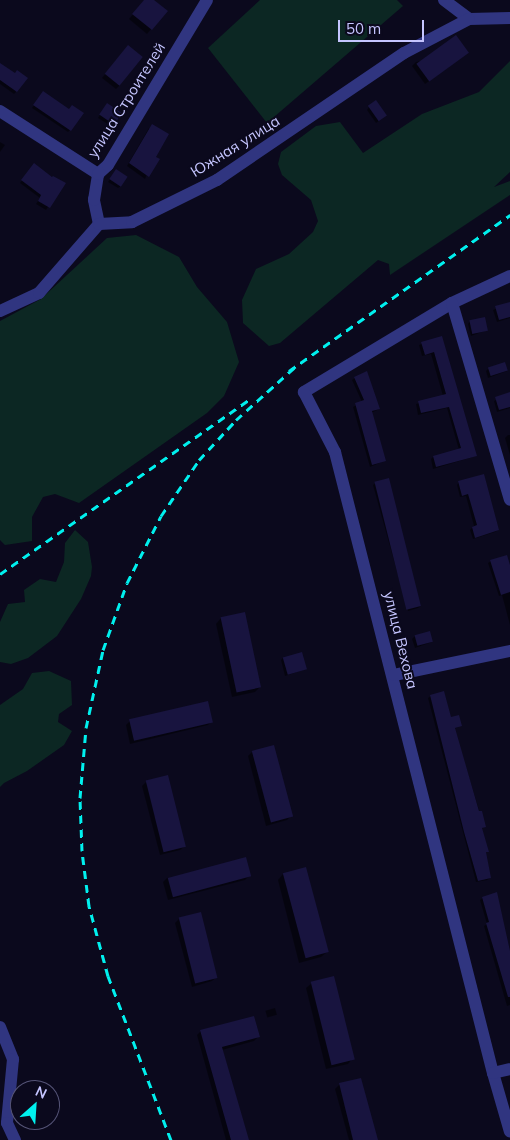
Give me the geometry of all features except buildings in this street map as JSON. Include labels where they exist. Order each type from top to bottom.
[{"type":"street","name":"улица Строителей","points":[[99,224],[94,200],[98,174],[108,164],[207,0]]},
{"type":"street","points":[[444,0],[468,19],[510,18]]},
{"type":"street","name":"Южная улица","points":[[99,224],[132,222],[217,180],[404,53],[468,19]]},
{"type":"street","points":[[0,111],[98,174]]},
{"type":"street","points":[[0,311],[40,292],[99,224]]},
{"type":"street","name":"улица Вехова","points":[[510,276],[452,303],[304,392],[336,452],[394,675],[493,1073],[510,1132]]},
{"type":"street","points":[[452,303],[505,464],[510,500]]},
{"type":"street","points":[[394,675],[510,651]]},
{"type":"street","points":[[0,1027],[12,1059],[7,1123],[14,1140]]},
{"type":"street","points":[[493,1073],[510,1069]]},
{"type":"green space","points":[[260,0],[397,0],[403,6],[267,123],[208,48]]},
{"type":"green space","points":[[510,61],[510,172],[494,187],[510,181],[510,195],[390,275],[389,264],[378,260],[280,343],[269,346],[243,323],[242,300],[256,269],[289,254],[313,232],[318,221],[311,200],[282,175],[278,164],[281,152],[316,126],[340,122],[363,153],[422,114],[479,92]]},
{"type":"green space","points":[[136,235],[179,257],[197,287],[227,322],[239,362],[224,396],[207,413],[79,503],[55,494],[43,497],[32,517],[32,541],[5,545],[0,540],[0,321],[41,299],[107,238]]},
{"type":"green space","points":[[75,530],[88,542],[92,567],[91,576],[81,599],[57,636],[28,658],[11,664],[0,662],[0,622],[8,604],[25,602],[24,590],[40,579],[56,582],[64,562],[65,543]]},
{"type":"green space","points":[[49,671],[71,681],[72,705],[59,714],[58,722],[72,731],[64,745],[0,787],[0,705],[23,689],[32,673]]},
{"type":"railway","points":[[289,371],[510,215]]},
{"type":"railway","points":[[171,1140],[108,976],[89,906],[82,851],[80,798],[86,728],[103,650],[127,583],[161,516],[199,460],[236,420],[295,367]]},
{"type":"railway","points":[[0,574],[251,398]]}]
